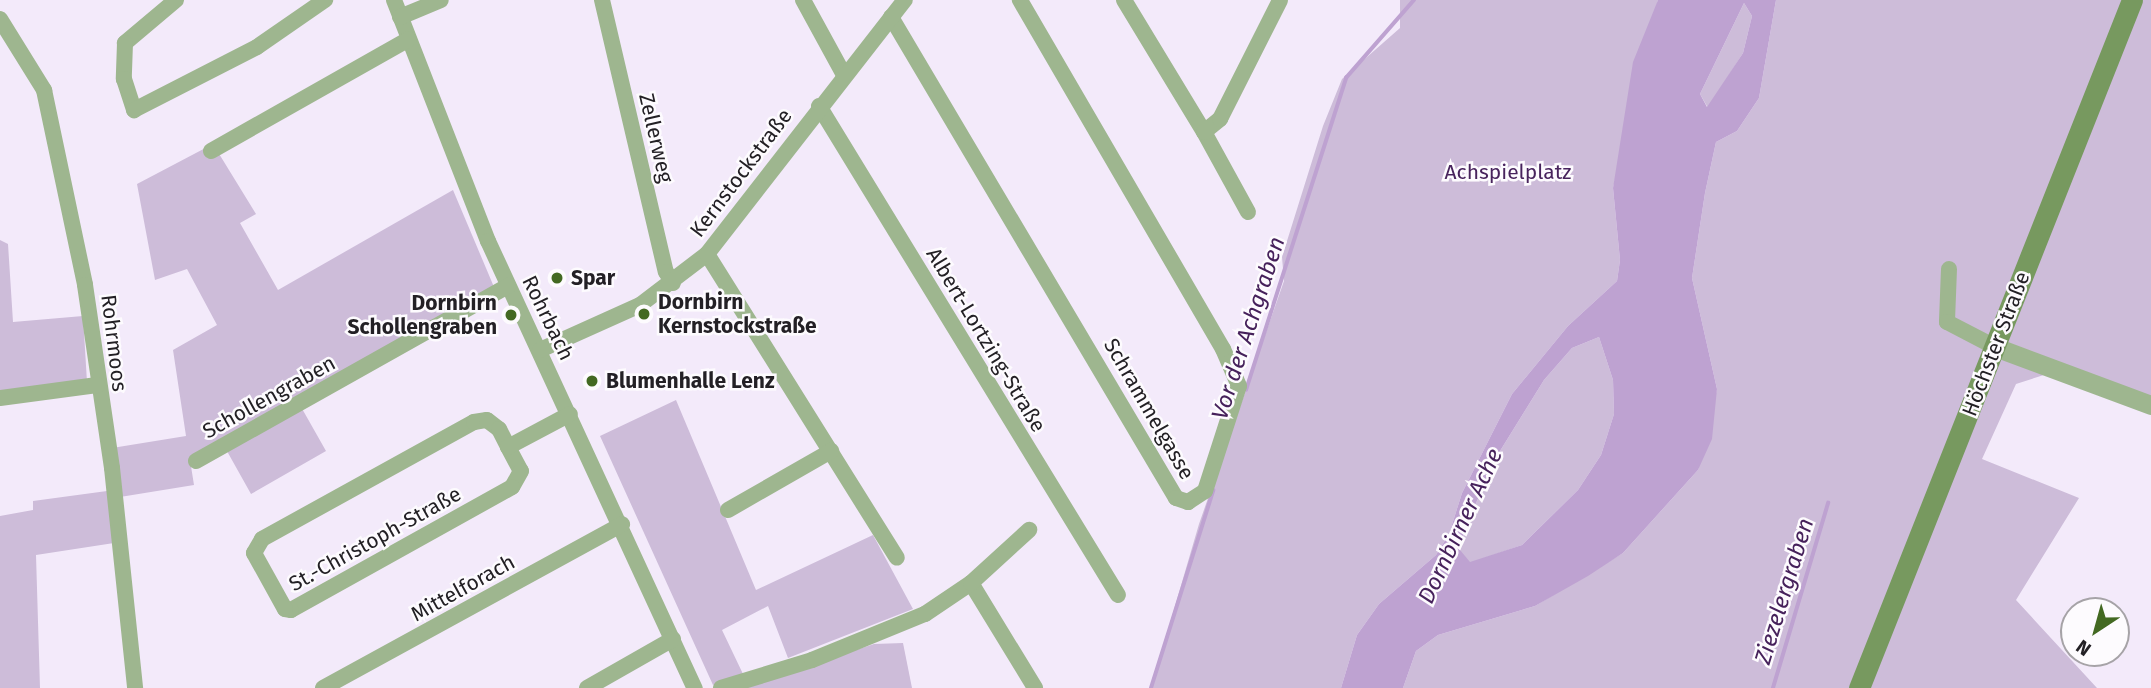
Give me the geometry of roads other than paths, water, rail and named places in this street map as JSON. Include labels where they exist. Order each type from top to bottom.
[{"type":"main road","name":"Höchster Straße","points":[[1859,688],[2132,0]]},
{"type":"street","points":[[176,0],[125,43],[124,79],[134,110],[257,47],[325,0]]},
{"type":"street","name":"Rohrbach","points":[[394,0],[508,286],[622,524],[695,688]]},
{"type":"street","points":[[400,16],[441,0]]},
{"type":"street","name":"Zellerweg","points":[[602,0],[666,272],[673,283]]},
{"type":"street","points":[[803,0],[844,75]]},
{"type":"street","name":"Kernstockstraße","points":[[540,350],[628,312],[673,283],[706,254],[819,106],[905,0]]},
{"type":"street","name":"Schrammelgasse","points":[[891,17],[1177,498],[1188,502],[1205,491],[1240,386],[1223,349],[1020,0]]},
{"type":"street","points":[[1124,0],[1204,132],[1248,212]]},
{"type":"street","points":[[1204,132],[1220,119],[1280,0]]},
{"type":"street","name":"Rohrmoos","points":[[0,19],[44,90],[85,285],[97,385],[112,468],[135,688]]},
{"type":"street","points":[[211,151],[409,39]]},
{"type":"street","name":"Albert-Lortzing-Straße","points":[[819,106],[1118,594]]},
{"type":"street","points":[[706,254],[897,558]]},
{"type":"street","points":[[1949,270],[1947,322],[1995,347],[2151,405]]},
{"type":"street","name":"Schollengraben","points":[[197,461],[508,286]]},
{"type":"street","points":[[0,398],[97,385]]},
{"type":"street","points":[[508,447],[570,414]]},
{"type":"street","name":"St.-Christoph-Straße","points":[[487,420],[499,429],[508,447],[521,471],[512,487],[291,610],[285,609],[254,553],[262,539],[474,422],[487,420]]},
{"type":"street","points":[[728,510],[831,451]]},
{"type":"street","name":"Mittelforach","points":[[323,688],[622,524]]},
{"type":"street","points":[[721,688],[891,631],[971,583],[1029,530]]},
{"type":"street","points":[[971,583],[1035,688]]},
{"type":"street","points":[[587,688],[673,639]]},
{"type":"water","name":"Dornbirner Ache","points":[[1658,0],[1776,0],[1759,98],[1737,131],[1716,142],[1705,193],[1692,278],[1717,389],[1712,439],[1698,470],[1623,553],[1588,576],[1535,606],[1438,635],[1416,651],[1403,688],[1341,688],[1357,635],[1379,604],[1436,555],[1449,534],[1462,493],[1512,394],[1568,326],[1617,281],[1620,260],[1613,188],[1633,62]],"holes":[[[1744,3],[1752,16],[1743,53],[1707,107],[1700,94]],[[1599,337],[1613,380],[1614,414],[1601,455],[1578,490],[1522,545],[1470,562],[1460,550],[1465,527],[1500,451],[1544,380],[1572,348]]]},
{"type":"waterway","name":"Vor der Achgraben","points":[[1246,390],[1346,78],[1414,0]]},
{"type":"waterway","name":"Vor der Achgraben","points":[[1151,688],[1213,491]]},
{"type":"waterway","name":"Ziezelergraben","points":[[1773,688],[1828,503]]},
{"type":"place","name":"Spar","points":[[557,278]]},
{"type":"place","name":"Dornbirn Kernstockstraße","points":[[644,314]]},
{"type":"place","name":"Dornbirn Schollengraben","points":[[511,315]]},
{"type":"place","name":"Blumenhalle Lenz","points":[[592,381]]},
{"type":"park label","name":"Achspielplatz","points":[[1508,172]]}]
